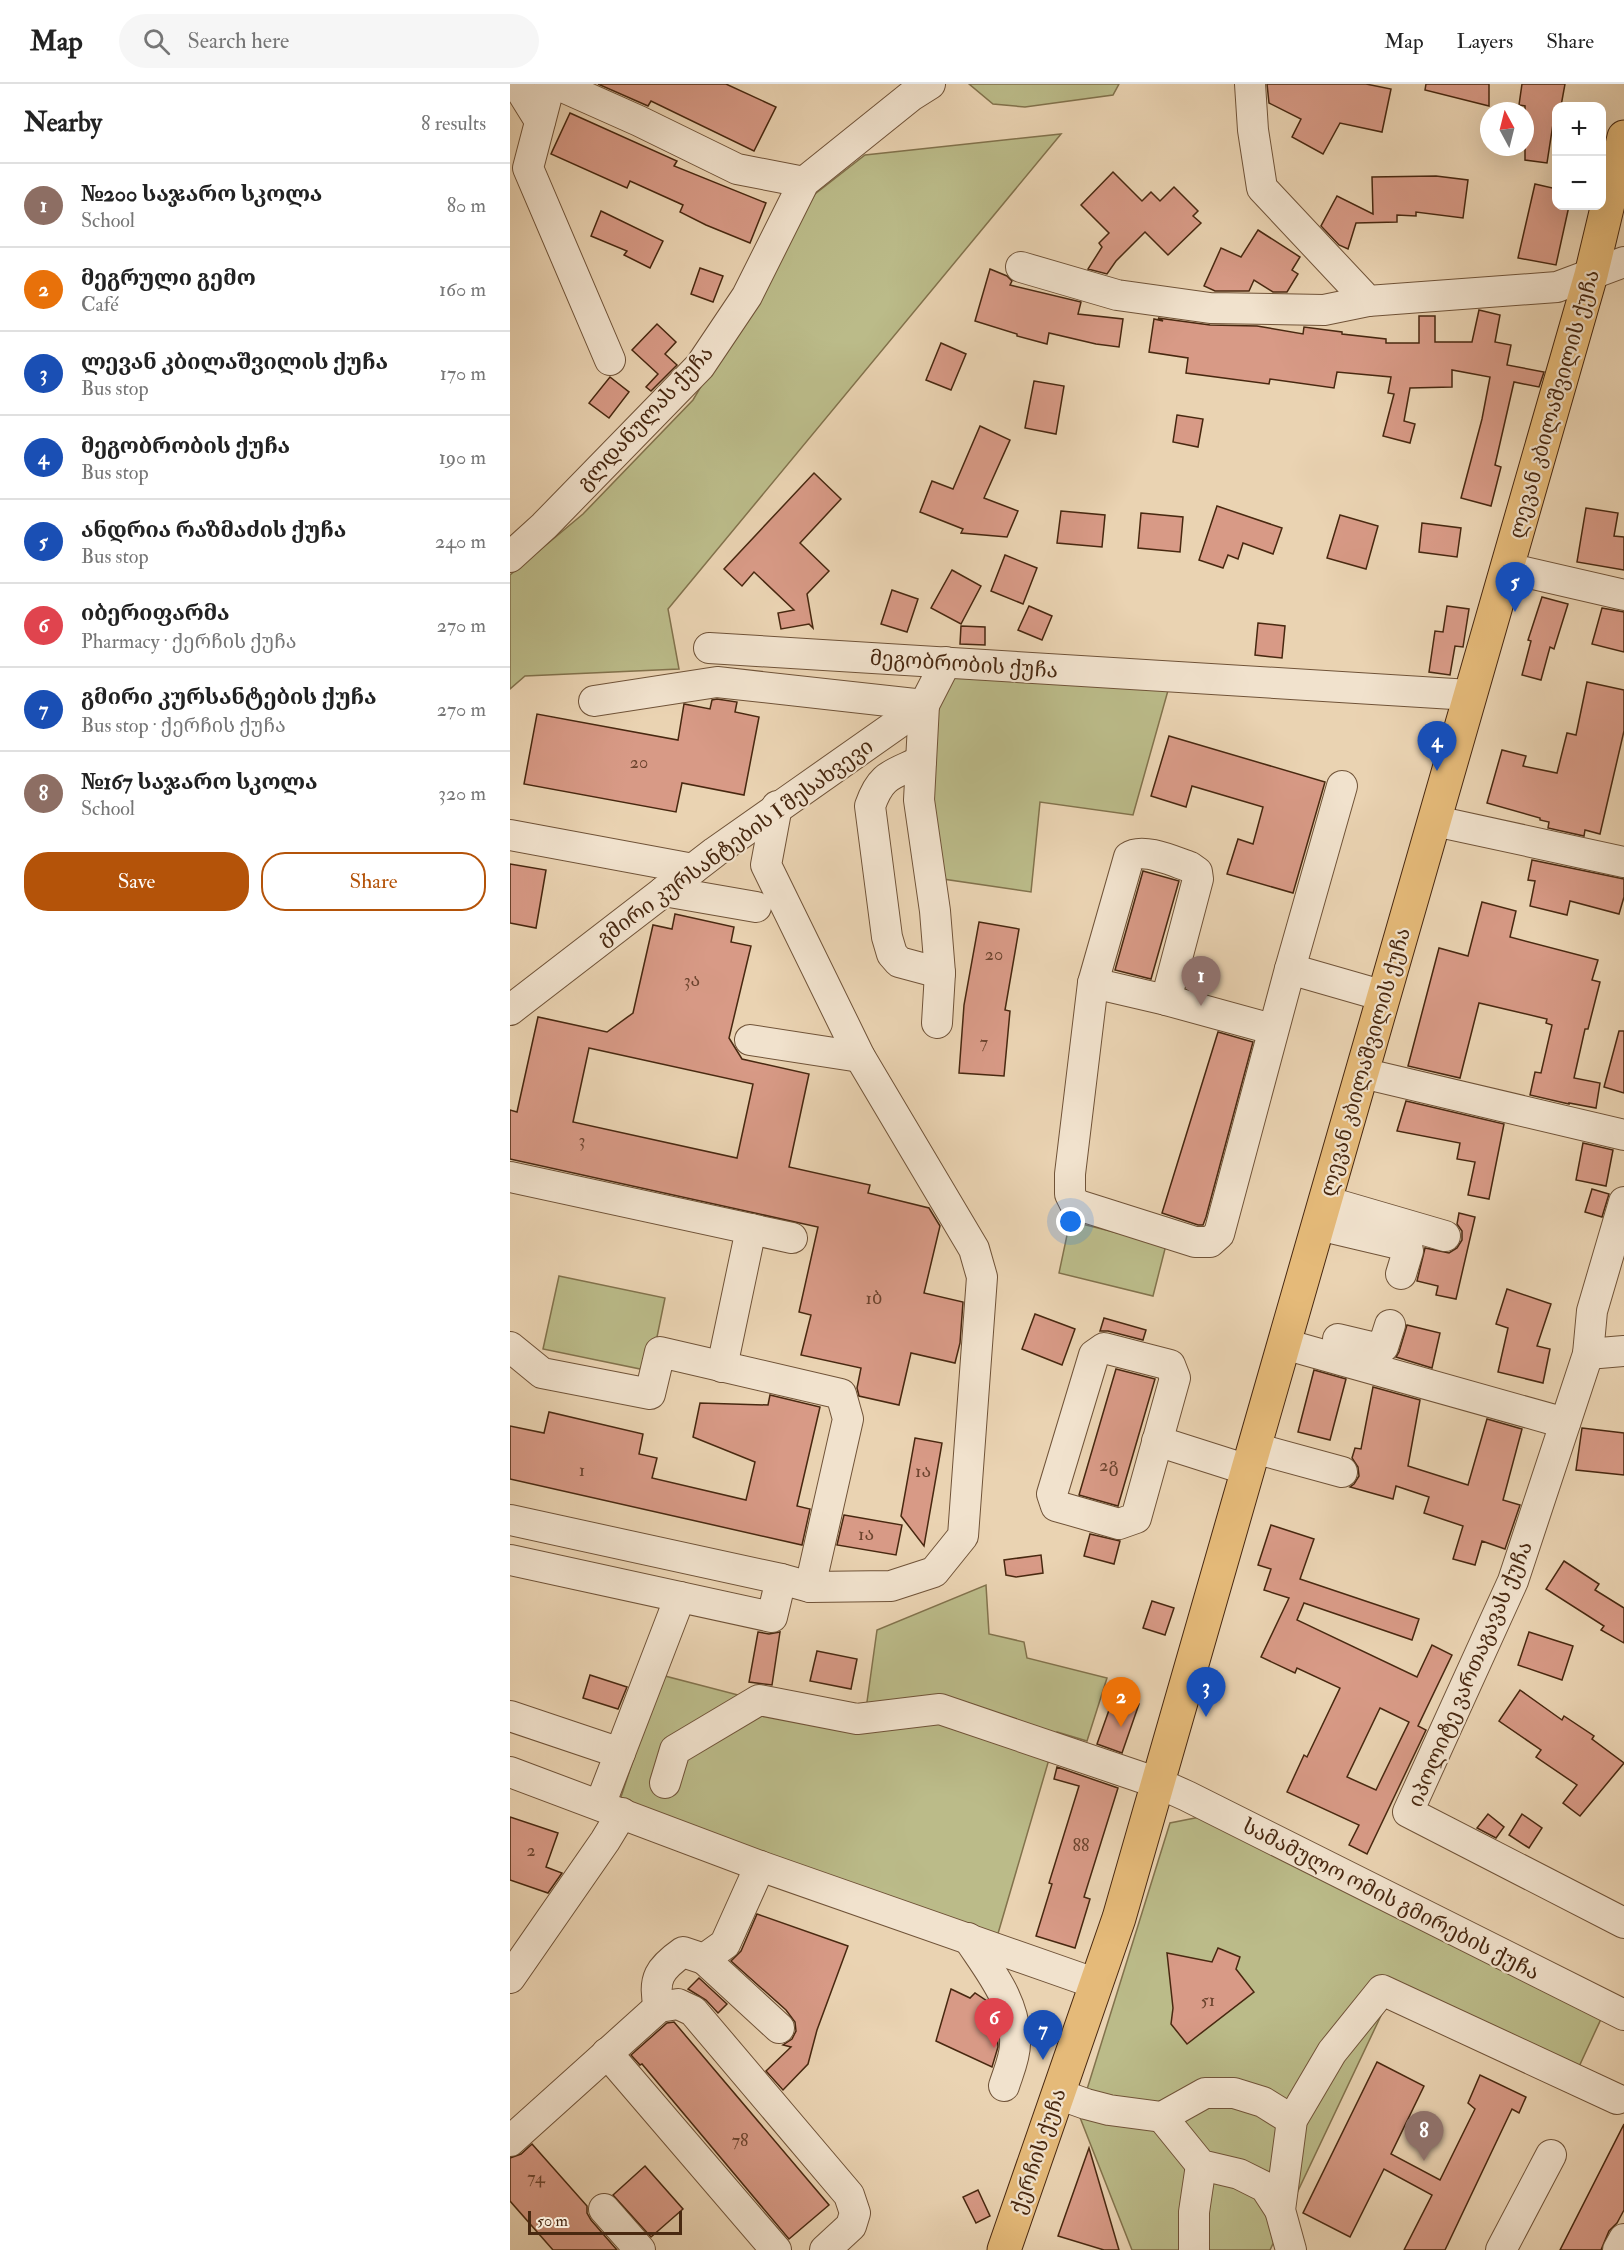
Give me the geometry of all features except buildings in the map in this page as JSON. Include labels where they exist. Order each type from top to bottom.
[{"type":"main road","name":"ლევან კბილაშვილის ქუჩა","points":[[1097,1984],[1119,1918],[1591,275],[1624,137]]},
{"type":"main road","name":"ქერჩის ქუჩა","points":[[1004,2250],[1097,1984]]},
{"type":"street","points":[[517,84],[540,121]]},
{"type":"street","points":[[550,84],[528,168],[610,360]]},
{"type":"street","points":[[556,84],[737,169],[804,182]]},
{"type":"street","name":"გლდანულას ქუჩა","points":[[510,557],[544,526],[699,366],[747,296],[804,182],[911,96],[930,84]]},
{"type":"street","points":[[1250,84],[1253,130],[1262,188],[1368,301]]},
{"type":"street","points":[[1022,267],[1117,295],[1210,308],[1324,309],[1368,301],[1557,287],[1624,262]]},
{"type":"street","points":[[1507,568],[1624,595]]},
{"type":"street","name":"მეგობრობის ქუჩა","points":[[708,648],[1470,696]]},
{"type":"street","name":"გმირი კურსანტების I შესახვევი","points":[[510,1010],[777,806],[924,705],[946,662]]},
{"type":"street","points":[[594,701],[717,682],[924,705],[919,800],[935,911],[940,973],[937,1023]]},
{"type":"street","points":[[921,760],[883,780],[870,806],[887,937],[892,954],[899,962],[940,973]]},
{"type":"street","points":[[1166,1000],[1198,879],[1197,872],[1190,867],[1144,852],[1135,853],[1130,857],[1093,983],[1070,1174],[1070,1194],[1075,1204],[1195,1242],[1210,1242],[1219,1234],[1272,1029],[1342,786]]},
{"type":"street","points":[[510,1520],[810,1587],[891,1586],[934,1572],[963,1536],[982,1277],[974,1250],[860,1056],[766,865],[777,806]]},
{"type":"street","points":[[1435,820],[1624,862]]},
{"type":"street","points":[[510,835],[704,860],[766,865]]},
{"type":"street","points":[[664,891],[756,907]]},
{"type":"street","points":[[1290,969],[1384,996]]},
{"type":"street","points":[[1093,983],[1272,1029]]},
{"type":"street","points":[[750,1040],[860,1056]]},
{"type":"street","points":[[1362,1072],[1624,1135]]},
{"type":"street","points":[[510,1177],[792,1238]]},
{"type":"street","name":"იპოლიტე ვართაგავას ქუჩა","points":[[1624,1202],[1592,1311],[1588,1354],[1513,1581],[1408,1812],[1624,1923]]},
{"type":"street","points":[[1322,1213],[1445,1236]]},
{"type":"street","points":[[1322,1213],[1407,1246],[1408,1251],[1401,1274]]},
{"type":"street","points":[[722,1367],[751,1229]]},
{"type":"street","points":[[1287,1335],[1380,1349],[1383,1347],[1390,1325]]},
{"type":"street","points":[[1287,1335],[1565,1423]]},
{"type":"street","points":[[510,1347],[542,1373],[650,1394],[660,1352],[841,1394],[848,1419],[810,1587]]},
{"type":"street","points":[[1104,1348],[1170,1365],[1175,1378],[1157,1441],[1136,1518],[1119,1524],[1056,1506],[1052,1494],[1058,1472],[1094,1355],[1104,1348]]},
{"type":"street","points":[[1588,1354],[1624,1351]]},
{"type":"street","points":[[1157,1441],[1251,1459],[1342,1472]]},
{"type":"street","points":[[510,1560],[772,1617],[780,1579]]},
{"type":"street","points":[[510,1978],[605,1841],[620,1753],[680,1597]]},
{"type":"street","name":"სამამულო ომის გმირების ქუჩა","points":[[665,1783],[675,1750],[759,1700],[857,1719],[940,1709],[1158,1783],[1623,2013]]},
{"type":"street","points":[[510,1716],[620,1753]]},
{"type":"street","points":[[510,1772],[760,1866],[1097,1984]]},
{"type":"street","points":[[704,1959],[725,1944],[760,1866]]},
{"type":"street","points":[[968,1938],[1002,1989],[1011,2011],[1016,2045],[1004,2086]]},
{"type":"street","points":[[659,2007],[655,1990],[664,1965],[683,1952],[704,1959],[779,2028]]},
{"type":"street","points":[[1280,2210],[1292,2120],[1332,2052],[1382,1990],[1617,2100]]},
{"type":"street","points":[[510,2141],[659,2007],[678,2004],[693,2011],[849,2195],[855,2213],[851,2226],[825,2250]]},
{"type":"street","points":[[607,2053],[776,2250]]},
{"type":"street","points":[[1058,2094],[1086,2104],[1162,2117],[1205,2093],[1234,2093],[1263,2102],[1292,2120]]},
{"type":"street","points":[[1162,2117],[1201,2165],[1239,2174],[1265,2187],[1280,2210],[1291,2250]]},
{"type":"street","points":[[1501,2250],[1551,2155]]},
{"type":"street","points":[[1194,2250],[1194,2212],[1201,2165]]},
{"type":"street","points":[[604,2209],[640,2250]]},
{"type":"street","points":[[1618,2250],[1624,2239]]},
{"type":"green space","points":[[969,84],[1119,84],[1113,95],[1025,107],[993,104]]},
{"type":"green space","points":[[1061,134],[668,609],[679,669],[525,676],[510,689],[510,575],[583,514],[693,400],[815,194],[865,155]]},
{"type":"green space","points":[[948,671],[1169,687],[1133,815],[1040,802],[1031,892],[943,879],[926,750]]},
{"type":"green space","points":[[1070,1221],[1166,1245],[1153,1296],[1059,1273]]},
{"type":"green space","points":[[559,1276],[665,1298],[650,1371],[543,1349]]},
{"type":"green space","points":[[986,1585],[989,1634],[1024,1642],[1027,1658],[1107,1678],[1087,1741],[1057,1732],[997,1937],[619,1803],[661,1675],[850,1724],[866,1709],[877,1630]]},
{"type":"green space","points":[[1200,1817],[1601,2019],[1577,2071],[1395,1986],[1270,2250],[1132,2250],[1079,2115],[1170,1823]]},
{"type":"place","name":"ანდრია რაზმაძის ქუჩა","points":[[1515,612]]},
{"type":"place","name":"მეგობრობის ქუჩა","points":[[1437,771]]},
{"type":"place","name":"№200 საჯარო სკოლა","points":[[1201,1006]]},
{"type":"place","name":"ლევან კბილაშვილის ქუჩა","points":[[1206,1717]]},
{"type":"place","name":"მეგრული გემო","points":[[1121,1727]]},
{"type":"place","name":"იბერიფარმა","points":[[994,2048]]},
{"type":"place","name":"გმირი კურსანტების ქუჩა","points":[[1043,2060]]},
{"type":"place","name":"№167 საჯარო სკოლა","points":[[1424,2161]]}]
